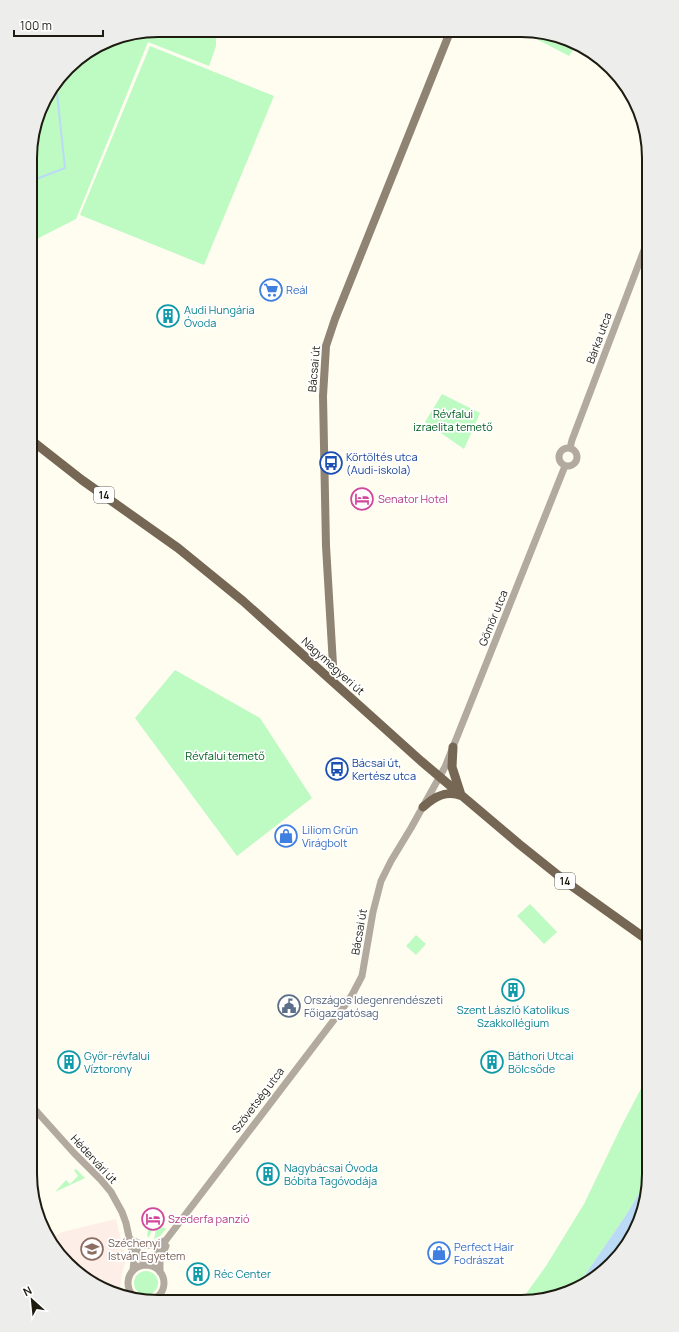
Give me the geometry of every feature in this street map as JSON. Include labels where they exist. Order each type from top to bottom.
[{"type":"main road","name":"Bácsai út","points":[[334,682],[326,546],[323,396],[326,346],[335,319],[448,37]]},
{"type":"main road","name":"Nagymegyeri út","points":[[37,445],[82,480],[178,548],[243,601],[422,761],[519,844],[569,884],[642,936]]},
{"type":"main road","points":[[453,747],[452,767],[464,797]]},
{"type":"main road","points":[[423,807],[437,796],[445,794],[460,795],[464,797]]},
{"type":"street","name":"Bárka utca","points":[[570,448],[642,255]]},
{"type":"street","points":[[570,448],[576,454],[576,460],[572,465],[565,466],[559,461],[559,454],[563,449],[570,448]]},
{"type":"street","name":"Gömör utca","points":[[423,807],[440,776],[453,747],[565,466]]},
{"type":"street","name":"Bácsai út","points":[[362,976],[377,892],[388,866],[423,807]]},
{"type":"street","name":"Szövetség utca","points":[[147,1265],[343,1008],[362,976]]},
{"type":"street","name":"Hédervári út","points":[[37,1112],[111,1192],[122,1212],[131,1238],[140,1257],[147,1265]]},
{"type":"street","points":[[131,1238],[140,1244],[147,1246],[159,1244],[168,1238]]},
{"type":"street","name":"Hédervári út","points":[[131,1238],[134,1260],[133,1270]]},
{"type":"street","name":"Szövetség utca","points":[[160,1272],[160,1261],[168,1238]]},
{"type":"street","points":[[131,1292],[128,1279],[133,1270],[147,1265],[160,1272],[164,1282],[163,1288],[159,1295]]},
{"type":"shaded area","name":"Széchenyi István Egyetem","points":[[116,1219],[126,1260],[120,1289],[97,1279],[78,1265],[67,1254],[54,1237],[62,1232]]},
{"type":"green space","points":[[158,37],[216,37],[216,46],[209,66],[148,42],[76,219],[37,239],[38,142],[46,112],[53,97],[67,78],[72,72],[91,57],[104,49],[119,43],[134,39]]},
{"type":"green space","points":[[534,38],[560,43],[574,49],[569,56]]},
{"type":"green space","points":[[150,46],[274,96],[204,265],[80,215]]},
{"type":"green space","name":"Révfalui izraelita temető","points":[[442,394],[480,413],[464,449],[425,422]]},
{"type":"green space","name":"Révfalui temető","points":[[175,670],[260,718],[312,798],[237,856],[135,718]]},
{"type":"green space","points":[[530,904],[557,932],[544,944],[517,916]]},
{"type":"green space","points":[[416,935],[426,944],[416,955],[406,946]]},
{"type":"green space","points":[[642,1086],[641,1190],[583,1278],[560,1289],[545,1293],[525,1295],[546,1266],[584,1204]]},
{"type":"green space","points":[[76,1169],[85,1178],[55,1192],[66,1180],[70,1184],[78,1176],[74,1170]]},
{"type":"green space","points":[[149,1225],[166,1229],[160,1236],[154,1239],[156,1230],[152,1229],[149,1238],[147,1235]]},
{"type":"green space","points":[[141,1272],[151,1272],[157,1278],[157,1288],[151,1294],[141,1294],[135,1288],[135,1278]]},
{"type":"water","points":[[641,1190],[633,1220],[617,1248],[607,1260],[583,1278]]},
{"type":"waterway","points":[[37,179],[65,168],[57,91]]},
{"type":"place","name":"Reál","points":[[271,290]]},
{"type":"place","name":"Audi Hungária Óvoda","points":[[168,316]]},
{"type":"place","name":"Körtöltés utca (Audi-iskola)","points":[[331,463]]},
{"type":"place","name":"Senator Hotel","points":[[362,499]]},
{"type":"place","name":"Bácsai út, Kertész utca","points":[[337,769]]},
{"type":"place","name":"Liliom Grün Virágbolt","points":[[286,836]]},
{"type":"place","name":"Szent László Katolikus Szakkollégium","points":[[513,990]]},
{"type":"place","name":"Országos Idegenrendészeti Főigazgatósag","points":[[289,1006]]},
{"type":"place","name":"Győr-révfalui Víztorony","points":[[69,1062]]},
{"type":"place","name":"Báthori Utcai Bölcsőde","points":[[492,1062]]},
{"type":"place","name":"Nagybácsai Óvoda Bóbita Tagóvodája","points":[[268,1174]]},
{"type":"place","name":"Szederfa panzió","points":[[153,1219]]},
{"type":"place","name":"Széchenyi István Egyetem","points":[[92,1249]]},
{"type":"place","name":"Perfect Hair Fodrászat","points":[[439,1253]]},
{"type":"place","name":"Réc Center","points":[[198,1274]]}]
